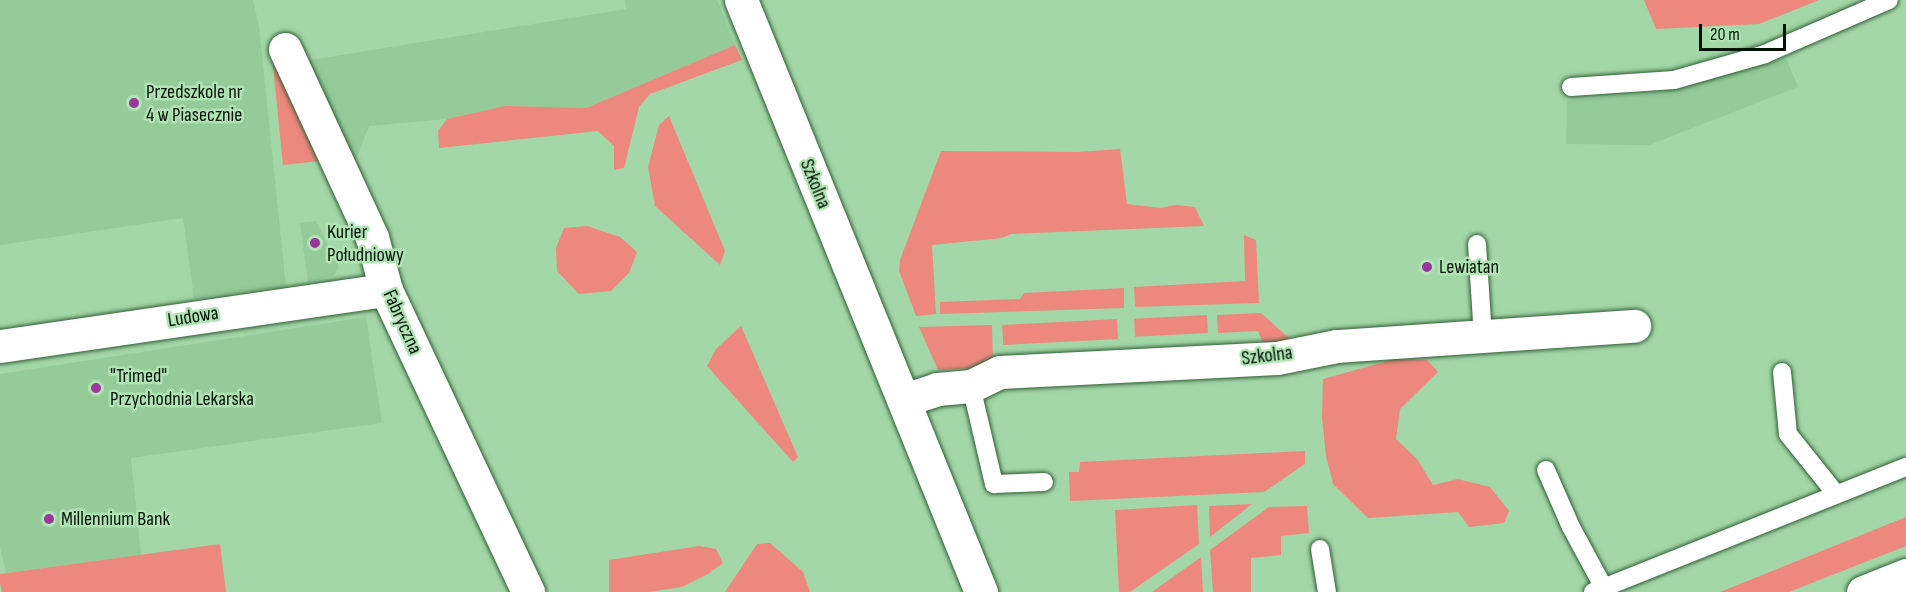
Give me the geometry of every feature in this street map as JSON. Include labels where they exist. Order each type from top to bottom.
[{"type":"street","name":"Szkolna","points":[[741,0],[981,592]]},
{"type":"street","name":"Fabryczna","points":[[285,49],[372,237],[386,290],[528,592]]},
{"type":"street","name":"Ludowa","points":[[0,346],[386,290]]},
{"type":"street","name":"Szkolna","points":[[904,400],[937,389],[971,386],[1000,372],[1277,358],[1337,346],[1634,326]]},
{"type":"street","points":[[1863,592],[1906,575]]},
{"type":"lane","points":[[1571,87],[1674,80],[1765,54],[1889,0]]},
{"type":"lane","points":[[1477,244],[1482,336]]},
{"type":"lane","points":[[1782,372],[1788,434],[1836,494]]},
{"type":"lane","points":[[971,386],[994,484],[1044,482]]},
{"type":"lane","points":[[1546,470],[1598,590],[1906,467]]},
{"type":"lane","points":[[1320,549],[1327,592]]},
{"type":"shaded area","name":"Przedszkole nr 4 w Piasecznie","points":[[0,0],[253,0],[259,26],[286,286],[194,298],[183,218],[0,245]]},
{"type":"shaded area","points":[[625,0],[717,0],[735,45],[586,108],[505,106],[447,119],[369,126],[351,172],[298,62],[626,9]]},
{"type":"shaded area","points":[[1644,0],[1819,0],[1759,24],[1656,29]]},
{"type":"shaded area","points":[[735,45],[742,60],[650,94],[639,107],[624,168],[614,170],[614,146],[598,131],[439,148],[438,131],[447,119],[505,106],[586,108]]},
{"type":"shaded area","points":[[272,56],[320,161],[283,165]]},
{"type":"shaded area","points":[[1769,58],[1787,60],[1798,87],[1649,145],[1566,144],[1567,101],[1661,92]]},
{"type":"shaded area","points":[[669,116],[725,251],[720,265],[655,206],[648,167],[659,125]]},
{"type":"shaded area","points":[[1120,149],[1127,204],[1160,208],[1176,205],[1195,207],[1204,226],[1011,234],[1002,238],[932,245],[936,314],[916,316],[899,271],[900,260],[941,151],[1078,152]]},
{"type":"shaded area","name":"Kurier Południowy","points":[[316,221],[339,268],[333,276],[308,282],[300,223]]},
{"type":"shaded area","points":[[587,226],[620,237],[637,252],[629,273],[611,291],[579,294],[557,271],[556,248],[564,228]]},
{"type":"shaded area","points":[[1244,235],[1256,240],[1259,303],[1135,307],[1134,287],[1245,281]]},
{"type":"shaded area","points":[[1124,288],[1124,308],[940,314],[940,302],[1020,299],[1024,293]]},
{"type":"shaded area","points":[[1261,313],[1291,340],[1265,348],[1258,331],[1218,333],[1217,315]]},
{"type":"shaded area","points":[[1207,315],[1208,333],[1135,337],[1134,319]]},
{"type":"shaded area","points":[[366,317],[382,423],[131,458],[141,555],[6,573],[0,547],[0,374]]},
{"type":"shaded area","points":[[1117,319],[1118,339],[1003,345],[1002,325]]},
{"type":"shaded area","points":[[992,325],[993,367],[938,370],[919,327]]},
{"type":"shaded area","points":[[741,326],[798,457],[793,462],[707,366],[716,349]]},
{"type":"shaded area","points":[[1395,359],[1427,360],[1438,372],[1400,409],[1396,439],[1417,459],[1433,485],[1458,479],[1490,487],[1509,511],[1504,523],[1469,527],[1458,512],[1368,518],[1333,484],[1326,456],[1322,417],[1323,379]]},
{"type":"shaded area","points":[[1305,451],[1305,464],[1264,492],[1070,501],[1069,472],[1079,472],[1080,462]]},
{"type":"shaded area","points":[[1252,504],[1210,537],[1209,506]]},
{"type":"shaded area","points":[[1197,505],[1199,544],[1130,592],[1119,592],[1115,510]]},
{"type":"shaded area","points":[[1307,506],[1309,533],[1281,536],[1281,555],[1251,558],[1251,592],[1213,592],[1210,550],[1269,507]]},
{"type":"shaded area","points":[[1906,517],[1906,546],[1789,592],[1720,592]]},
{"type":"shaded area","points":[[770,543],[803,572],[810,592],[725,592],[757,544]]},
{"type":"shaded area","points":[[220,544],[226,592],[2,592],[0,583],[0,574]]},
{"type":"shaded area","points":[[699,546],[716,549],[723,563],[708,574],[682,587],[648,592],[609,592],[609,560]]},
{"type":"shaded area","points":[[1201,557],[1203,592],[1152,592]]},
{"type":"place","name":"Przedszkole nr 4 w Piasecznie","points":[[134,103]]},
{"type":"place","name":"Kurier Południowy","points":[[315,243]]},
{"type":"place","name":"Lewiatan","points":[[1427,267]]},
{"type":"place","name":"\"Trimed\" Przychodnia Lekarska","points":[[96,388]]},
{"type":"place","name":"Millennium Bank","points":[[49,519]]}]
